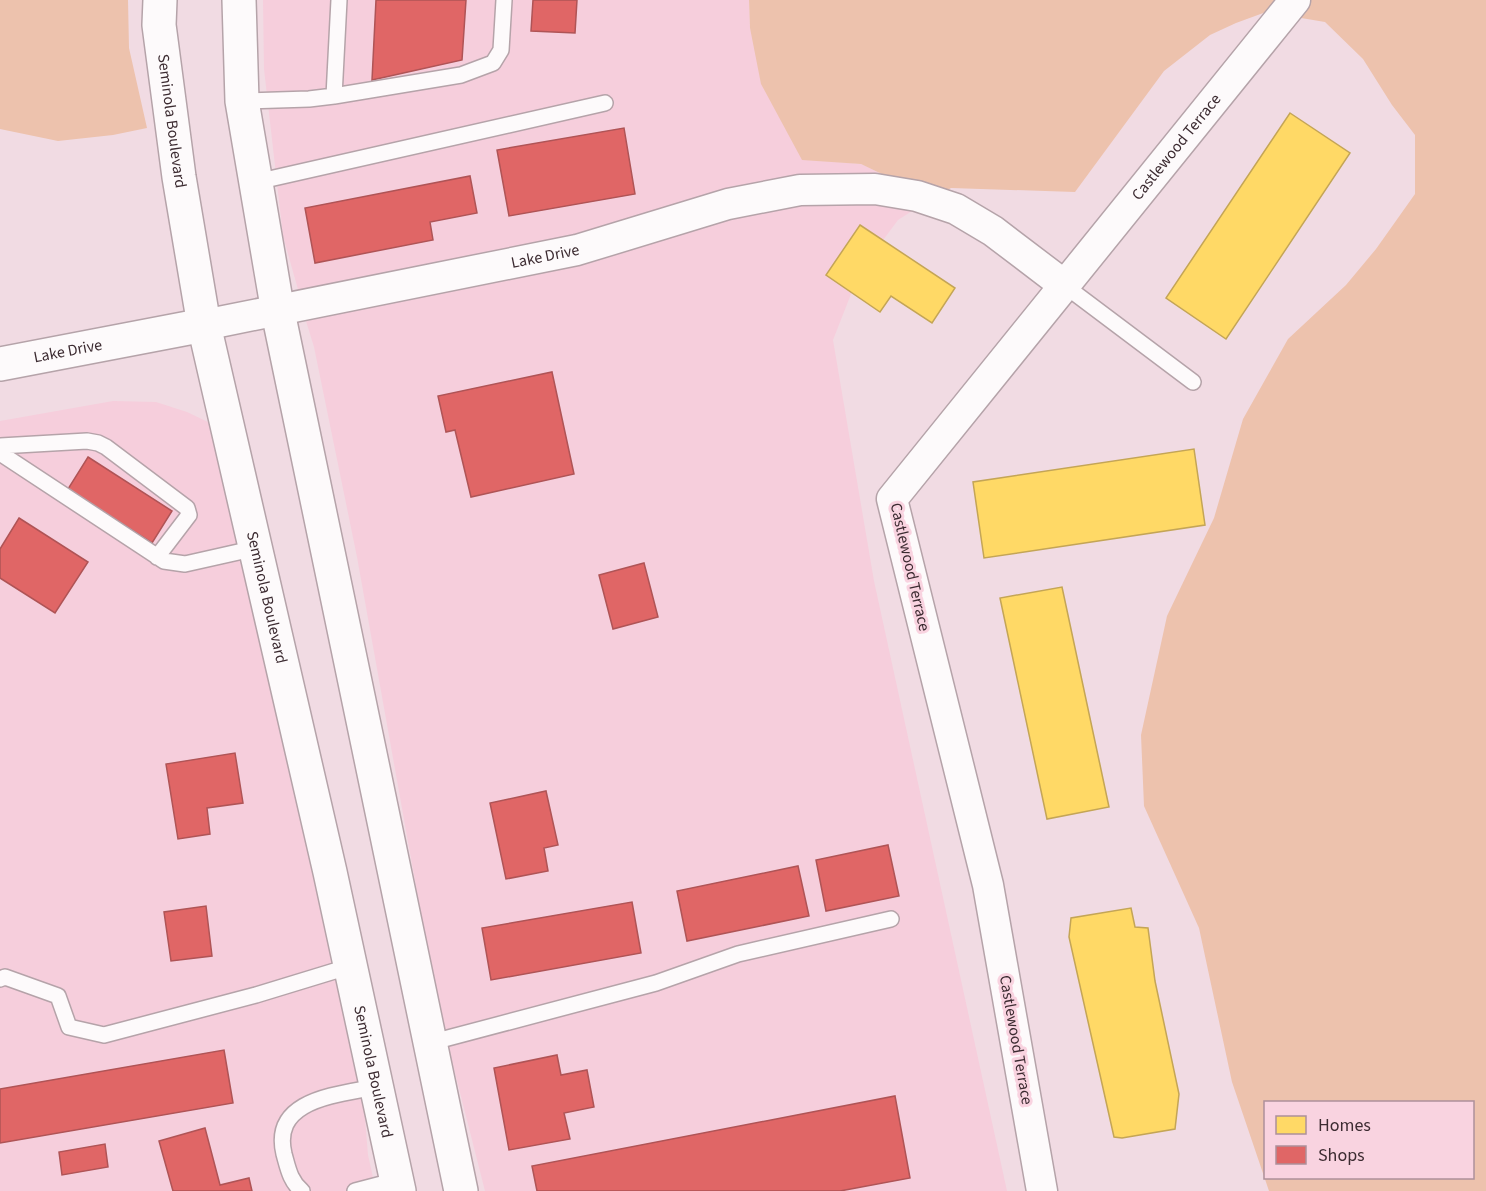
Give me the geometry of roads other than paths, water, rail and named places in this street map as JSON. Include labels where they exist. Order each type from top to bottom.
[{"type":"main road","name":"Seminola Boulevard","points":[[160,0],[159,25],[179,177],[204,325],[351,966],[375,1087],[398,1185]]},
{"type":"main road","points":[[239,0],[242,101],[278,312],[461,1191]]},
{"type":"main road","name":"Lake Drive","points":[[0,364],[204,325]]},
{"type":"street","name":"Castlewood Terrace","points":[[1042,1191],[988,885],[892,499],[1295,0]]},
{"type":"street","name":"Lake Drive","points":[[204,325],[278,312],[578,250],[728,204],[800,190],[875,189],[917,196],[956,209],[993,231],[1064,285]]},
{"type":"lane","points":[[334,96],[339,0]]},
{"type":"lane","points":[[242,101],[334,96],[461,75],[493,63],[501,50],[504,0]]},
{"type":"lane","points":[[256,182],[605,103]]},
{"type":"lane","points":[[1064,285],[1193,382]]},
{"type":"lane","points":[[0,446],[87,441],[106,447],[187,508],[189,515],[157,557]]},
{"type":"lane","points":[[0,453],[164,561],[185,564],[256,548]]},
{"type":"lane","points":[[429,1044],[656,983],[738,954],[891,919]]},
{"type":"lane","points":[[0,978],[5,977],[58,996],[69,1027],[104,1035],[256,995],[351,966]]},
{"type":"lane","points":[[302,1191],[290,1178],[282,1142],[287,1120],[296,1110],[317,1100],[375,1087]]},
{"type":"lane","points":[[355,1191],[398,1185]]}]
